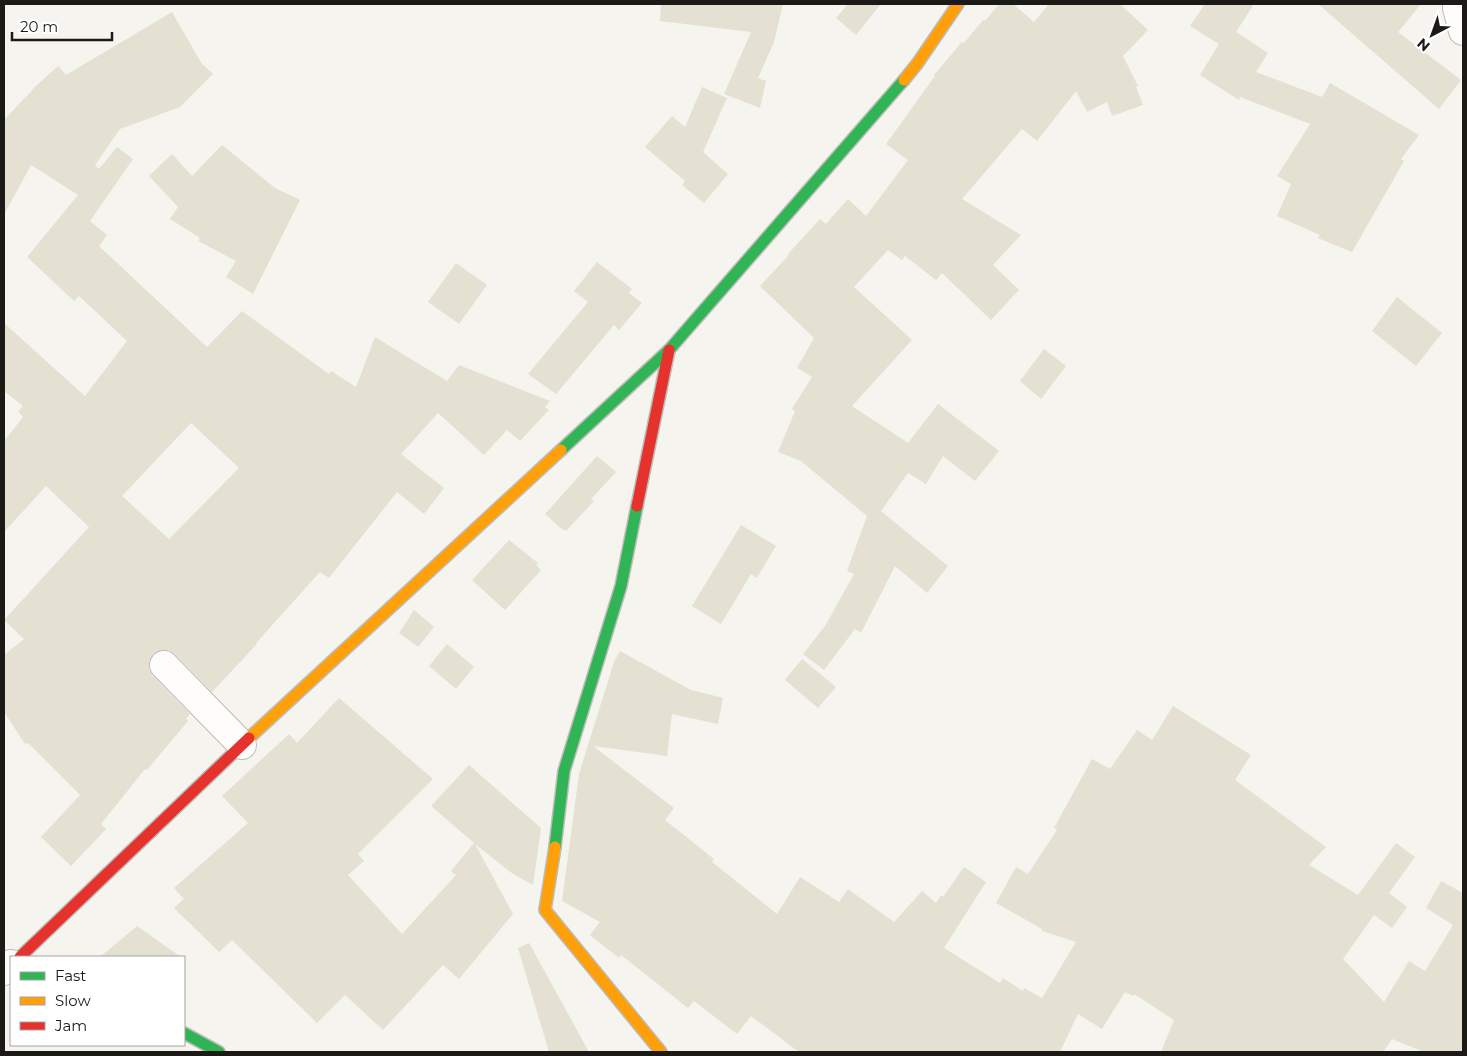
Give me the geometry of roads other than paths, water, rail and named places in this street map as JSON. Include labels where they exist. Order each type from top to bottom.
[{"type":"street","points":[[27,956],[242,745],[669,350],[917,64],[958,4]]},
{"type":"street","points":[[1458,4],[1457,8],[1463,31]]},
{"type":"street","points":[[661,1052],[545,910],[564,772],[621,586],[669,350]]},
{"type":"street","points":[[164,665],[242,745]]},
{"type":"street","points":[[185,1034],[219,1052]]}]
